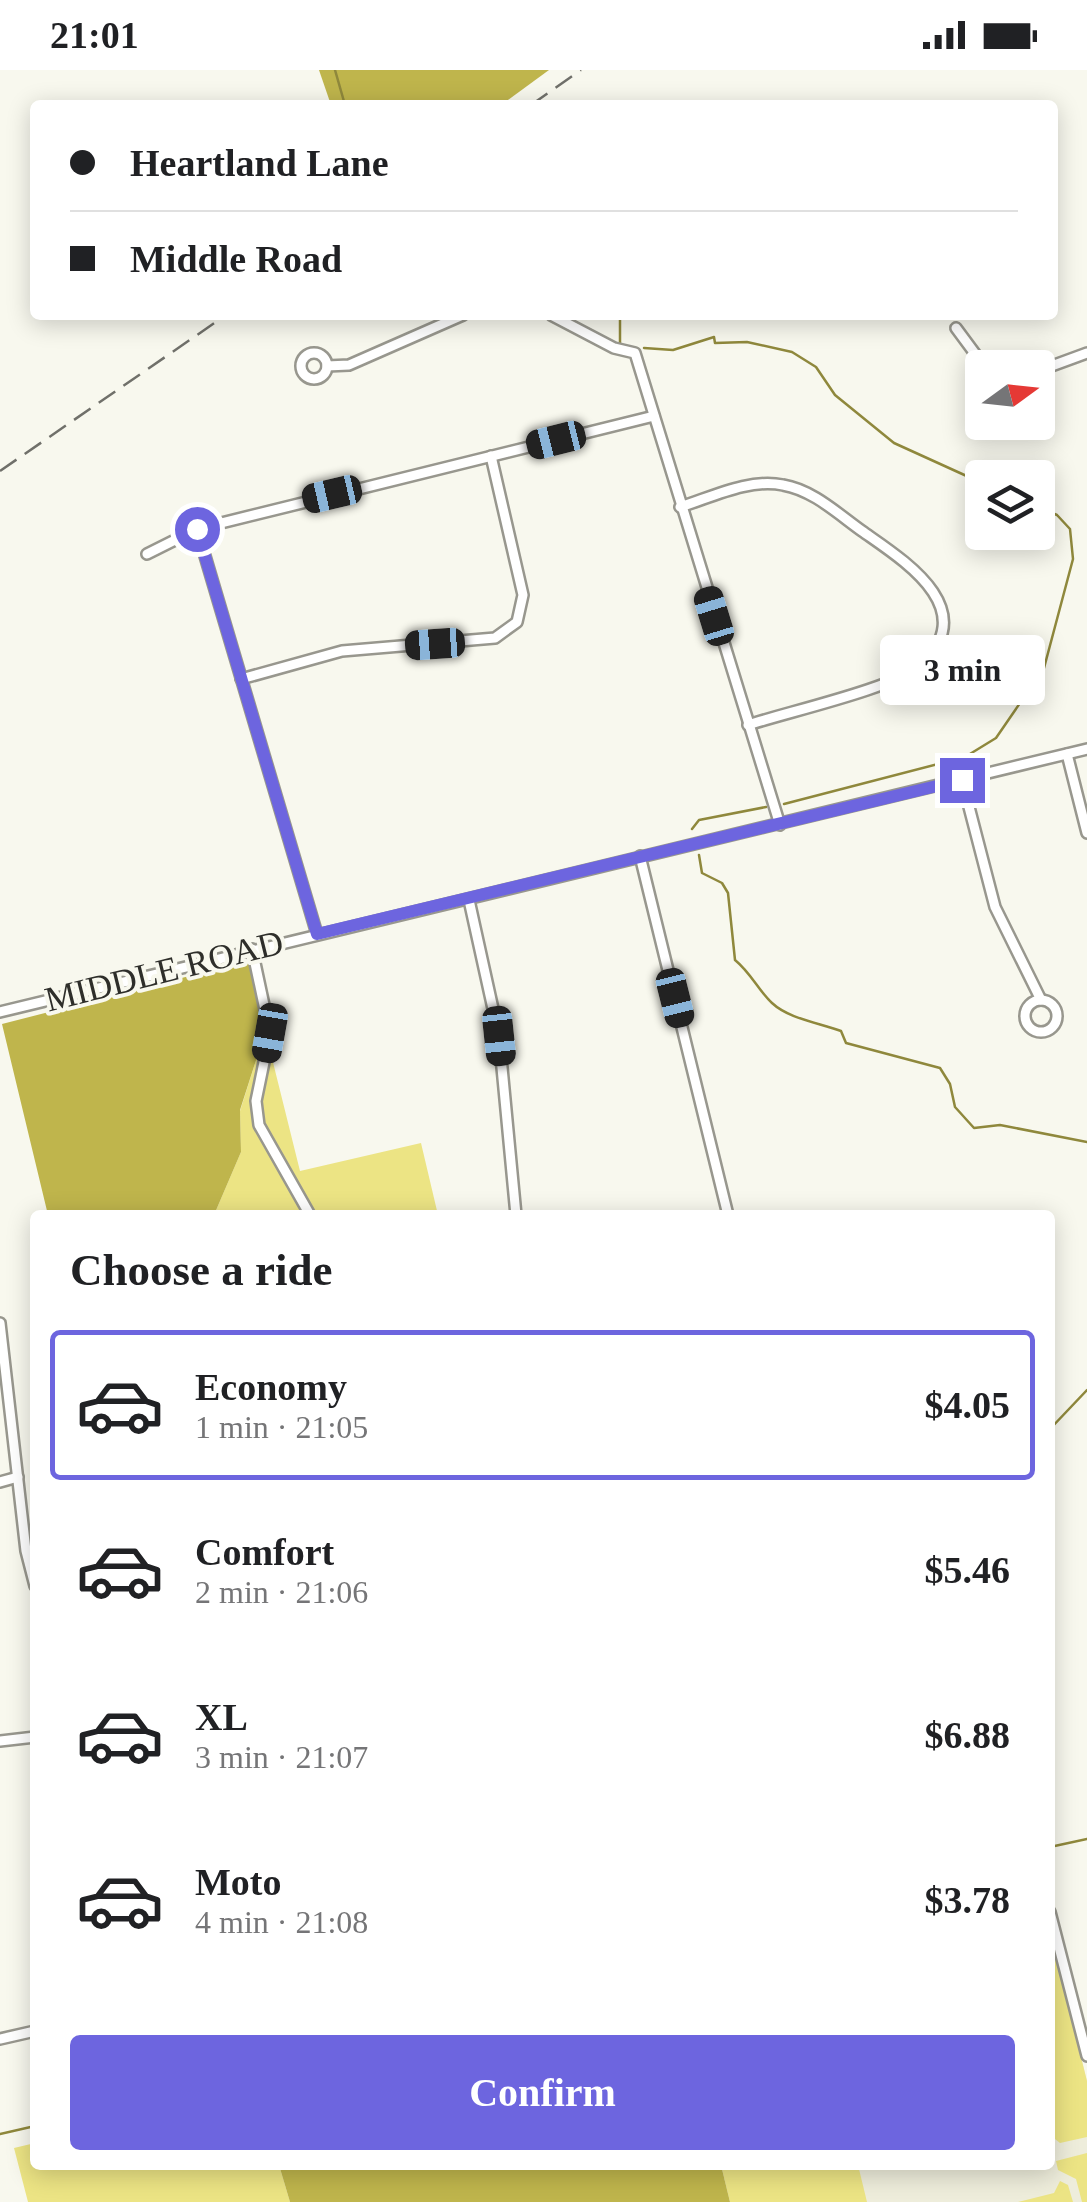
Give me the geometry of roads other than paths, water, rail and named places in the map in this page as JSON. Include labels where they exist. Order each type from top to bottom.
[{"type":"street","points":[[327,366],[349,365],[452,320]]},
{"type":"street","points":[[561,320],[614,348],[635,353],[780,825]]},
{"type":"street","points":[[956,328],[972,350]]},
{"type":"street","points":[[1055,365],[1087,353]]},
{"type":"street","points":[[147,554],[197,529],[654,416]]},
{"type":"street","points":[[241,679],[342,651],[486,640],[511,629],[521,613],[523,595],[491,456]]},
{"type":"street","points":[[680,506],[750,485],[792,486],[920,573],[938,601],[941,623],[936,645],[914,670],[748,725]]},
{"type":"street","points":[[197,529],[317,934]]},
{"type":"street","name":"MIDDLE ROAD","points":[[0,1012],[1087,749]]},
{"type":"street","points":[[1067,754],[1087,833]]},
{"type":"street","points":[[962,780],[995,907],[1041,1000]]},
{"type":"street","points":[[640,856],[727,1210]]},
{"type":"street","points":[[469,900],[499,1036],[516,1210]]},
{"type":"street","points":[[252,950],[270,1033],[256,1102],[259,1126],[307,1210]]},
{"type":"street","points":[[0,1323],[30,1554]]},
{"type":"street","points":[[0,1482],[18,1477]]},
{"type":"street","points":[[0,1740],[30,1737]]},
{"type":"street","points":[[1055,1931],[1087,2056]]},
{"type":"street","points":[[0,2040],[30,2033]]},
{"type":"waterway","points":[[335,70],[344,100]]},
{"type":"waterway","points":[[620,320],[620,344]]},
{"type":"waterway","points":[[644,348],[673,350],[714,337],[715,343],[747,342],[792,352],[816,367],[835,395],[894,443],[965,475]]},
{"type":"waterway","points":[[784,804],[965,757],[996,738],[1044,668],[1073,559],[1070,529],[1055,514]]},
{"type":"waterway","points":[[692,829],[699,820],[766,807]]},
{"type":"waterway","points":[[699,855],[702,873],[722,883],[728,893],[735,960],[779,1008],[841,1031],[846,1043],[940,1068],[950,1084],[955,1107],[974,1128],[1000,1125],[1087,1142]]},
{"type":"waterway","points":[[1055,1424],[1087,1390]]},
{"type":"waterway","points":[[1055,1846],[1087,1839]]},
{"type":"waterway","points":[[0,2134],[30,2127]]},
{"type":"railway","points":[[538,100],[581,70]]},
{"type":"railway","points":[[0,471],[219,320]]}]
